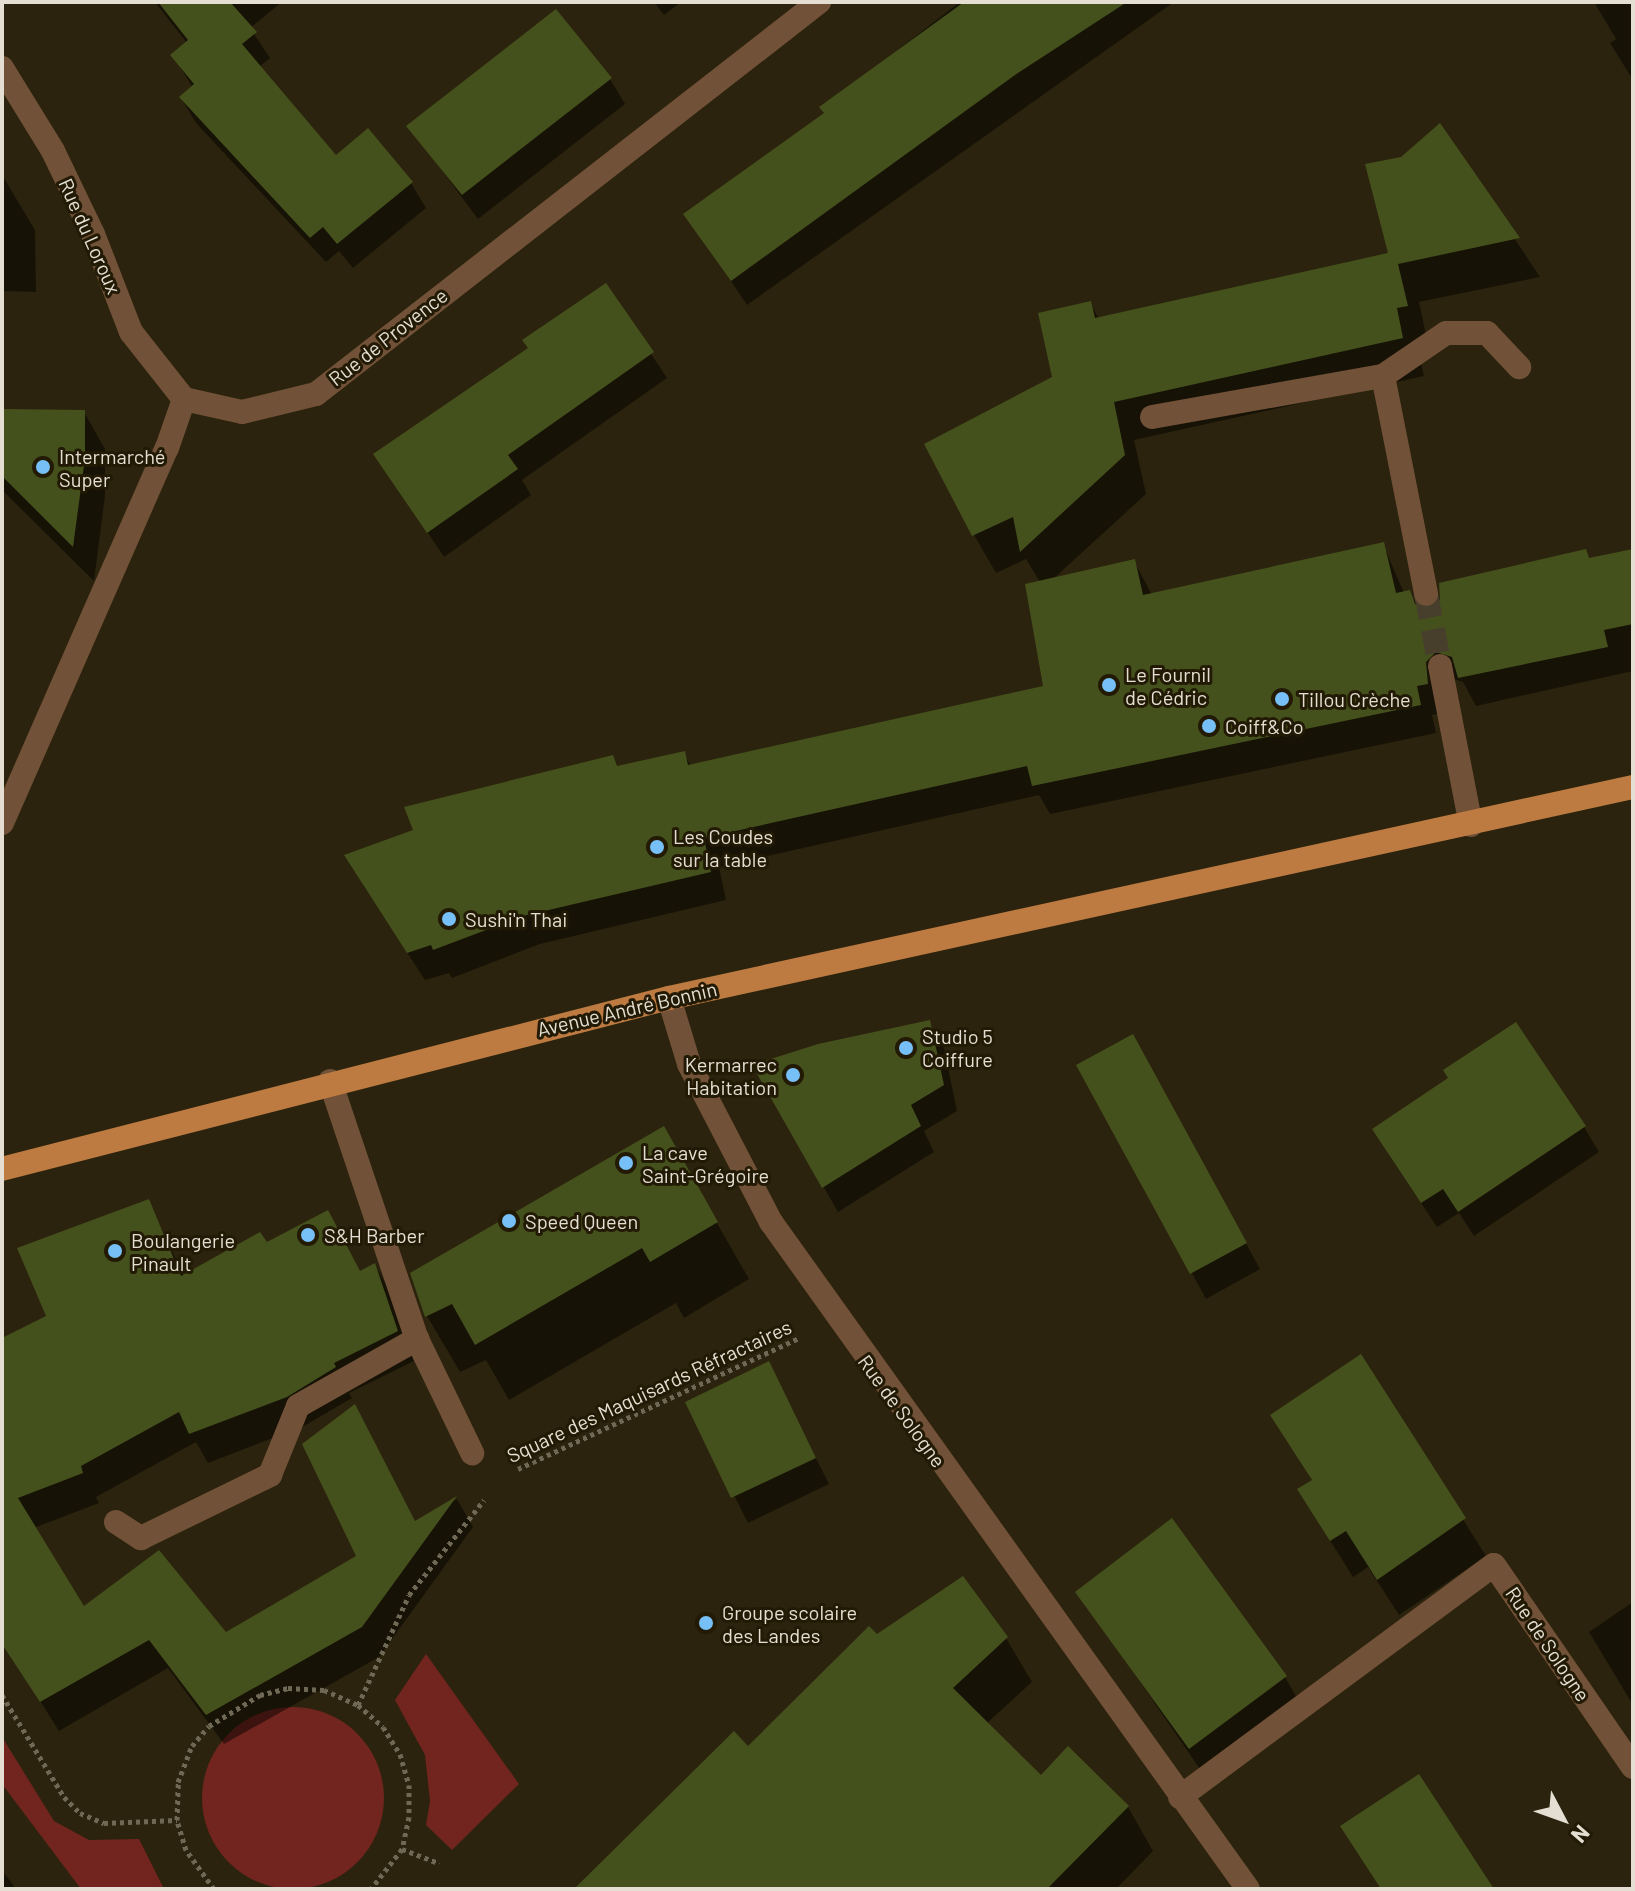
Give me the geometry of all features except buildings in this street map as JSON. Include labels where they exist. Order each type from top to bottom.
[{"type":"main road","name":"Avenue André Bonnin","points":[[2,1169],[330,1081],[669,998],[1471,825],[1633,787]]},
{"type":"street","name":"Rue de Provence","points":[[184,399],[242,412],[316,394],[819,2]]},
{"type":"street","name":"Rue du Loroux","points":[[2,68],[60,165],[131,332],[184,399]]},
{"type":"street","points":[[1152,417],[1383,376],[1446,333],[1487,333],[1519,367]]},
{"type":"street","points":[[1383,376],[1426,594]]},
{"type":"street","points":[[2,823],[167,448],[184,399]]},
{"type":"street","points":[[1440,666],[1471,825]]},
{"type":"street","name":"Rue de Sologne","points":[[669,998],[689,1064],[751,1182],[837,1321],[1248,1889]]},
{"type":"street","points":[[330,1081],[417,1339],[472,1453]]},
{"type":"street","points":[[116,1522],[141,1538],[270,1475],[298,1406],[417,1339]]},
{"type":"street","name":"Rue de Sologne","points":[[1180,1797],[1494,1565],[1633,1767]]},
{"type":"path","name":"Square des Maquisards Réfractaires","points":[[507,1476],[837,1321]]},
{"type":"path","name":"Square des Maquisards Réfractaires","points":[[358,1705],[409,1595],[493,1489]]},
{"type":"path","points":[[214,1889],[186,1850],[177,1820],[178,1782],[192,1746],[209,1726],[260,1695],[288,1688],[324,1690],[358,1705],[383,1727],[400,1754],[409,1785],[402,1849],[371,1889]]},
{"type":"path","points":[[2,1695],[64,1797],[80,1813],[104,1823],[177,1820]]},
{"type":"path","points":[[402,1849],[439,1863]]},
{"type":"shaded area","points":[[426,1654],[519,1784],[452,1850],[426,1825],[430,1801],[425,1755],[395,1700]]},
{"type":"shaded area","points":[[293,1707],[311,1708],[328,1714],[358,1733],[377,1763],[383,1780],[383,1816],[377,1833],[358,1863],[328,1882],[311,1888],[293,1889],[275,1888],[258,1882],[228,1863],[209,1833],[203,1816],[202,1798],[203,1780],[209,1763],[228,1733],[258,1714],[275,1708]]},
{"type":"shaded area","points":[[2,1737],[54,1821],[89,1840],[139,1839],[164,1889],[81,1889],[2,1784]]},
{"type":"tunnel","points":[[1426,594],[1440,666]]},
{"type":"place","name":"Intermarché Super","points":[[43,467]]},
{"type":"place","name":"Le Fournil de Cédric","points":[[1109,685]]},
{"type":"place","name":"Tillou Crèche","points":[[1282,699]]},
{"type":"place","name":"Coiff&Co","points":[[1209,726]]},
{"type":"place","name":"Les Coudes sur la table","points":[[657,847]]},
{"type":"place","name":"Sushi'n Thai","points":[[449,919]]},
{"type":"place","name":"Studio 5 Coiffure","points":[[906,1048]]},
{"type":"place","name":"Kermarrec Habitation","points":[[793,1075]]},
{"type":"place","name":"La cave Saint-Grégoire","points":[[626,1163]]},
{"type":"place","name":"Speed Queen","points":[[509,1221]]},
{"type":"place","name":"S&H Barber","points":[[308,1235]]},
{"type":"place","name":"Boulangerie Pinault","points":[[115,1251]]},
{"type":"place","name":"Groupe scolaire des Landes","points":[[706,1623]]}]
